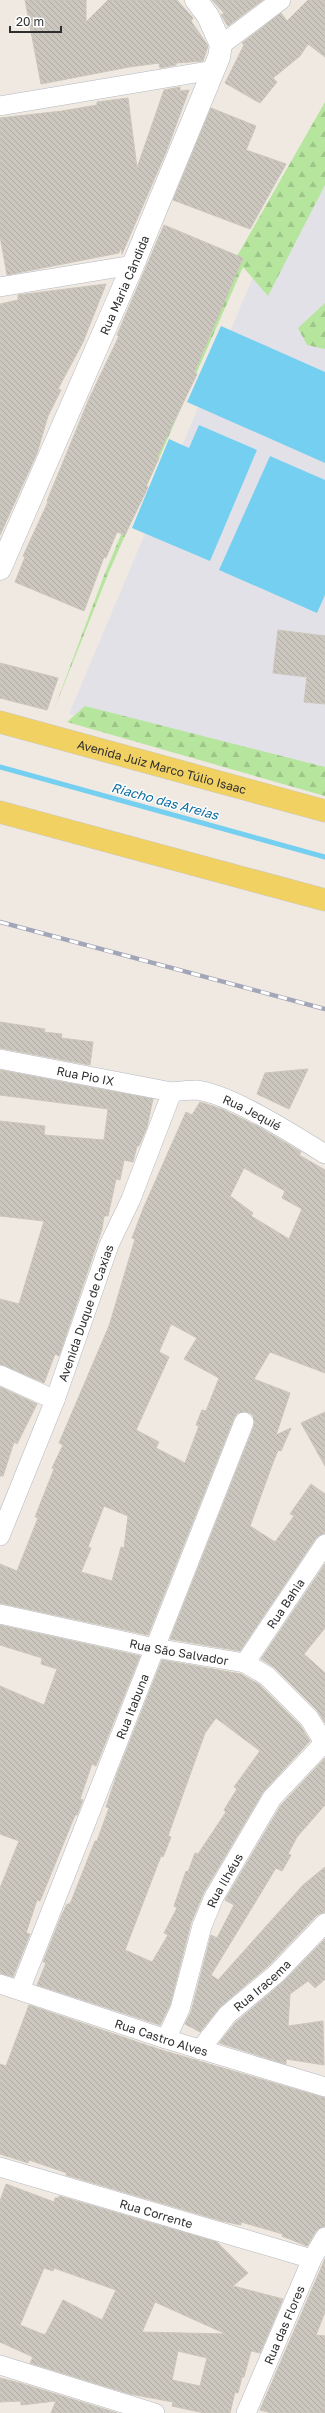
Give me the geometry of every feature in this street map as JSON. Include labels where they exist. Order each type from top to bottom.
[{"type":"main road","name":"Avenida Juiz Marco Túlio Isaac","points":[[0,722],[325,811]]},
{"type":"main road","points":[[0,812],[325,900]]},
{"type":"street","points":[[196,0],[208,16],[221,45],[281,0]]},
{"type":"street","name":"Rua Maria Cândida","points":[[0,569],[133,265],[214,70],[221,45]]},
{"type":"street","points":[[0,106],[214,70]]},
{"type":"street","points":[[0,287],[133,265]]},
{"type":"street","name":"Rua Pio IX","points":[[0,1058],[172,1092]]},
{"type":"street","name":"Rua Jequié","points":[[172,1092],[198,1090],[226,1100],[281,1127],[325,1154]]},
{"type":"street","name":"Avenida Duque de Caxias","points":[[0,1536],[55,1400],[109,1245],[131,1199],[172,1092]]},
{"type":"street","points":[[0,1375],[55,1400]]},
{"type":"street","name":"Rua Itabuna","points":[[20,1990],[244,1422]]},
{"type":"street","name":"Rua Bahia","points":[[245,1663],[325,1544]]},
{"type":"street","name":"Rua São Salvador","points":[[0,1614],[156,1648],[245,1663],[267,1676],[309,1718],[324,1744]]},
{"type":"street","name":"Rua Ilhéus","points":[[166,2039],[180,2009],[202,1926],[214,1897],[272,1798],[324,1744]]},
{"type":"street","name":"Rua Iracema","points":[[200,2050],[227,2015],[276,1974],[325,1923]]},
{"type":"street","name":"Rua Castro Alves","points":[[0,1984],[200,2050],[325,2087]]},
{"type":"street","name":"Rua Corrente","points":[[0,2167],[312,2259]]},
{"type":"street","name":"Rua das Flores","points":[[246,2413],[312,2259],[325,2237]]},
{"type":"street","points":[[0,2365],[154,2413]]},
{"type":"shaded area","points":[[320,118],[325,118],[325,784],[69,714]]},
{"type":"green space","points":[[325,102],[325,185],[268,296],[243,267],[109,572],[53,712],[105,573],[236,258]]},
{"type":"green space","points":[[325,303],[325,349],[307,345],[298,328]]},
{"type":"green space","points":[[85,706],[325,767],[325,796],[67,722]]},
{"type":"water","points":[[221,326],[325,372],[325,463],[187,402]]},
{"type":"water","points":[[199,425],[257,450],[210,561],[132,528],[169,439],[189,448]]},
{"type":"water","points":[[270,456],[325,480],[325,595],[317,613],[219,570]]},
{"type":"building","points":[[25,0],[86,0],[86,22],[108,0],[177,0],[193,18],[191,21],[208,46],[203,61],[176,63],[176,65],[160,68],[159,63],[129,67],[41,84]]},
{"type":"building","points":[[212,0],[263,0],[228,26],[221,15],[224,13]]},
{"type":"building","points":[[308,0],[325,0],[325,57],[308,44],[300,56],[273,78],[277,82],[260,103],[225,83],[244,45],[242,43],[281,13],[287,21]]},
{"type":"building","points":[[180,87],[180,91],[189,90],[166,152],[122,254],[121,247],[119,253],[7,275],[0,236],[0,118],[62,111],[97,105],[97,102],[128,98],[137,168],[164,90]]},
{"type":"building","points":[[211,108],[256,126],[246,150],[286,164],[250,229],[173,200]]},
{"type":"building","points":[[164,225],[243,258],[194,373],[197,374],[157,457],[159,458],[146,486],[148,487],[125,535],[117,532],[106,558],[104,557],[84,611],[15,582],[25,557],[23,556],[48,502],[47,501],[89,399],[119,336],[117,335]]},
{"type":"building","points":[[106,284],[83,342],[58,389],[61,390],[48,416],[37,453],[0,535],[0,304],[18,300],[18,295]]},
{"type":"building","points":[[278,630],[325,636],[325,704],[304,702],[307,677],[273,673]]},
{"type":"building","points":[[0,663],[58,678],[47,710],[0,698]]},
{"type":"building","points":[[0,1022],[45,1029],[44,1032],[62,1034],[61,1038],[93,1042],[90,1065],[0,1048]]},
{"type":"building","points":[[308,1069],[289,1109],[257,1094],[265,1073]]},
{"type":"building","points":[[0,1070],[153,1099],[147,1127],[139,1146],[137,1146],[133,1162],[124,1160],[120,1180],[116,1179],[108,1216],[104,1216],[102,1229],[59,1356],[55,1354],[44,1383],[0,1364],[0,1299],[19,1304],[44,1221],[0,1216],[0,1121],[45,1126],[44,1135],[104,1140],[108,1109],[0,1095]]},
{"type":"building","points":[[200,1102],[222,1109],[257,1126],[301,1152],[299,1155],[325,1170],[325,1373],[270,1352],[254,1379],[290,1393],[276,1435],[291,1428],[281,1451],[278,1450],[250,1526],[275,1542],[294,1516],[290,1514],[311,1484],[325,1494],[325,1533],[316,1538],[240,1651],[170,1639],[254,1426],[253,1415],[248,1412],[237,1413],[234,1418],[148,1635],[0,1603],[0,1564],[17,1571],[38,1518],[35,1517],[54,1469],[52,1468],[63,1445],[59,1443],[109,1326],[135,1239],[132,1238],[143,1209],[186,1112],[192,1115]],"holes":[[[244,1168],[285,1191],[282,1198],[302,1209],[289,1239],[251,1216],[253,1213],[230,1196]],[[171,1324],[197,1338],[184,1359],[219,1378],[206,1411],[202,1410],[196,1425],[199,1426],[185,1463],[156,1448],[159,1442],[136,1430],[169,1357],[159,1352]],[[104,1506],[128,1516],[124,1548],[121,1547],[112,1581],[81,1572],[91,1548],[88,1547]]]},
{"type":"building","points":[[0,1387],[37,1404],[17,1444],[14,1442],[3,1476],[0,1476]]},
{"type":"building","points":[[325,1412],[325,1466],[301,1423]]},
{"type":"building","points":[[325,1564],[325,1628],[304,1654],[325,1673],[325,1723],[317,1710],[275,1668],[261,1659]]},
{"type":"building","points":[[0,1625],[140,1656],[96,1766],[92,1764],[80,1799],[83,1800],[77,1815],[75,1815],[40,1901],[37,1900],[26,1933],[30,1934],[13,1977],[0,1973],[0,1888],[19,1841],[0,1834],[0,1686],[44,1705],[57,1669],[41,1664],[42,1658],[0,1645]]},
{"type":"building","points":[[162,1660],[241,1674],[260,1685],[300,1725],[310,1741],[263,1792],[204,1892],[191,1923],[170,2005],[160,2025],[37,1985],[46,1963],[43,1962],[62,1914],[67,1904],[70,1904],[95,1841],[97,1841],[109,1808],[106,1807],[117,1774]],"holes":[[[216,1718],[260,1751],[234,1787],[237,1789],[224,1810],[226,1812],[198,1854],[195,1853],[188,1872],[186,1871],[174,1906],[177,1908],[164,1933],[168,1935],[152,1962],[125,1950],[161,1856],[163,1857],[171,1837],[168,1836],[205,1733]]]},
{"type":"building","points":[[325,1758],[325,1805],[297,1837],[288,1854],[291,1855],[282,1871],[276,1868],[211,1975],[218,1980],[303,1885],[325,1867],[325,1912],[317,1915],[268,1966],[220,2007],[200,2032],[185,2024],[191,2012],[211,1935],[217,1938],[234,1905],[225,1900],[281,1805]]},
{"type":"building","points":[[325,1939],[325,1979],[315,1988],[308,1981],[290,1994],[288,2026],[323,2021],[324,2065],[286,2059],[286,2064],[219,2043],[235,2023],[283,1982]]},
{"type":"building","points":[[29,2005],[158,2049],[325,2098],[325,2226],[316,2231],[307,2246],[282,2236],[283,2234],[241,2222],[241,2225],[222,2221],[66,2175],[67,2173],[29,2160],[28,2163],[0,2154],[0,2064],[6,2066]]},
{"type":"building","points":[[6,2184],[54,2202],[55,2198],[58,2198],[59,2196],[217,2242],[248,2273],[233,2286],[283,2299],[260,2353],[251,2351],[238,2393],[235,2392],[230,2413],[204,2413],[172,2406],[173,2402],[130,2394],[30,2363],[33,2357],[0,2342],[0,2201]],"holes":[[[44,2268],[53,2271],[54,2268],[116,2290],[102,2320],[63,2300],[45,2335],[20,2325]],[[155,2302],[226,2334],[142,2332]],[[178,2351],[207,2358],[200,2386],[172,2380]]]},
{"type":"building","points":[[325,2259],[325,2312],[316,2335],[325,2336],[325,2413],[272,2413],[260,2410]]},
{"type":"building","points":[[0,2378],[117,2413],[51,2413],[56,2401],[21,2405],[21,2401],[0,2402]]},
{"type":"waterway","name":"Riacho das Areias","points":[[0,767],[325,857]]},
{"type":"railway","points":[[0,922],[325,1009]]}]
